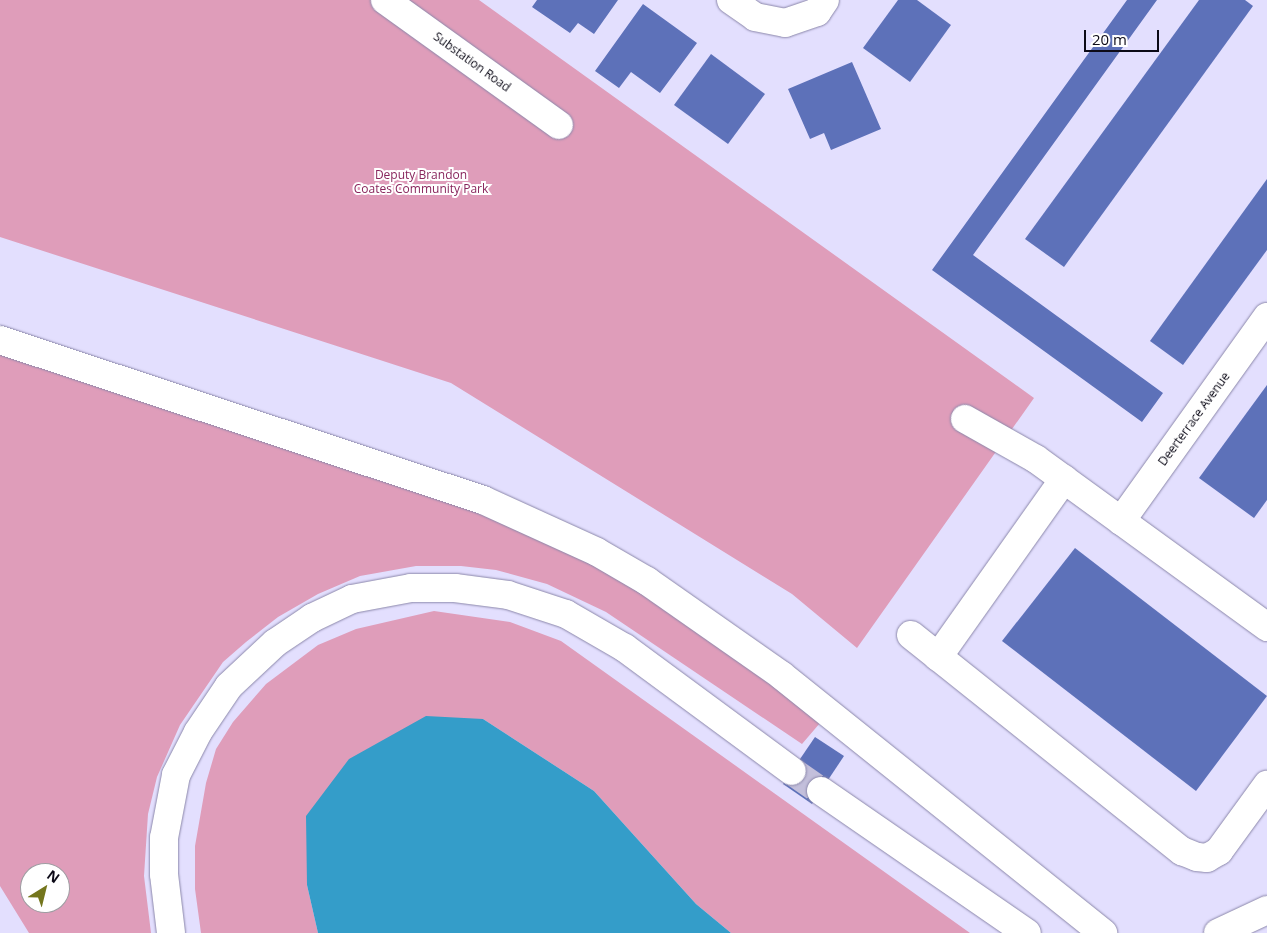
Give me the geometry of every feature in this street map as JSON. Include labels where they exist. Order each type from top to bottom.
[{"type":"main road","name":"Substation Road","points":[[385,0],[559,125]]},
{"type":"main road","points":[[731,0],[755,17],[785,23],[817,12],[825,0]]},
{"type":"main road","name":"Deerterrace Avenue","points":[[1121,521],[1267,317]]},
{"type":"main road","points":[[0,340],[483,500],[597,552],[647,580],[781,675],[1103,932]]},
{"type":"main road","points":[[965,419],[1036,459],[1267,627]]},
{"type":"main road","points":[[938,657],[1064,479]]},
{"type":"main road","points":[[171,933],[164,874],[164,838],[176,775],[198,732],[229,686],[275,642],[312,618],[352,599],[411,588],[455,588],[508,595],[566,614],[624,648],[792,770]]},
{"type":"main road","points":[[911,635],[1182,851],[1197,857],[1207,858],[1220,851],[1267,785]]},
{"type":"main road","points":[[821,791],[1027,933]]},
{"type":"main road","points":[[1218,933],[1267,910]]},
{"type":"green space","name":"Deputy Brandon Coates Community Park","points":[[0,0],[479,0],[1034,398],[857,648],[792,594],[451,383],[0,237]]},
{"type":"green space","points":[[0,351],[452,499],[592,560],[728,650],[820,723],[802,744],[606,612],[547,584],[496,570],[461,566],[416,566],[360,576],[318,594],[278,617],[246,642],[223,662],[180,725],[157,777],[148,814],[144,876],[151,933],[29,933],[0,886]]},
{"type":"green space","points":[[434,611],[510,622],[561,641],[970,933],[731,933],[696,904],[594,791],[483,719],[307,885],[318,933],[201,933],[195,889],[195,846],[206,783],[216,749],[233,722],[266,684],[318,645],[356,629]]},
{"type":"water","points":[[426,716],[483,719],[594,791],[696,904],[731,933],[318,933],[307,885],[306,816],[349,759]]},
{"type":"building","points":[[537,0],[618,0],[594,34],[578,23],[570,33],[532,7]]},
{"type":"building","points":[[898,0],[917,0],[951,25],[910,82],[863,48]]},
{"type":"building","points":[[1127,0],[1157,0],[973,255],[1163,393],[1142,422],[932,270]]},
{"type":"building","points":[[1199,0],[1245,0],[1253,6],[1064,267],[1025,239]]},
{"type":"building","points":[[643,4],[697,43],[660,93],[631,72],[619,88],[595,71]]},
{"type":"building","points":[[711,54],[765,94],[728,144],[674,105]]},
{"type":"building","points":[[852,62],[881,129],[831,150],[824,133],[810,139],[788,89]]},
{"type":"building","points":[[1267,179],[1267,250],[1183,365],[1150,341]]},
{"type":"building","points":[[1267,385],[1267,500],[1254,518],[1199,478]]},
{"type":"building","points":[[1075,548],[1267,696],[1196,791],[1002,641]]},
{"type":"building","points":[[815,737],[844,756],[812,804],[783,784]]},
{"type":"tunnel","points":[[792,771],[821,791]]}]
